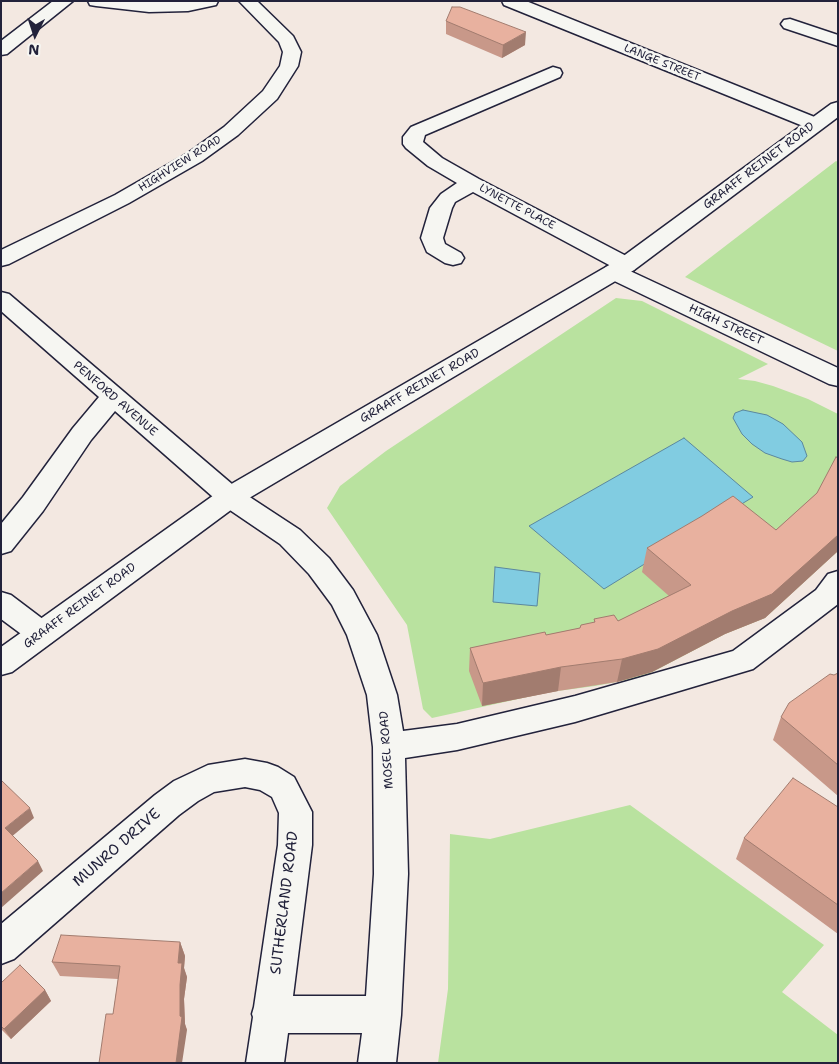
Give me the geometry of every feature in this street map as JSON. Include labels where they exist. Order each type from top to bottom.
[{"type":"street","points":[[1,50],[65,1]]},
{"type":"street","points":[[96,1],[149,8],[188,6],[210,1]]},
{"type":"street","name":"HIGHVIEW ROAD","points":[[1,259],[122,199],[195,157],[231,131],[270,94],[290,66],[292,52],[287,40],[247,1]]},
{"type":"street","name":"LANGE STREET","points":[[510,1],[814,124]]},
{"type":"street","points":[[790,24],[838,42]]},
{"type":"street","points":[[472,183],[435,162],[413,144],[412,137],[418,131],[553,73]]},
{"type":"street","name":"GRAAFF REINET ROAD","points":[[1,663],[230,497],[620,268],[838,108]]},
{"type":"street","name":"LYNETTE PLACE","points":[[453,258],[435,247],[432,238],[441,208],[448,198],[472,183],[620,268]]},
{"type":"street","name":"HIGH STREET","points":[[620,268],[838,378]]},
{"type":"street","name":"PENFORD AVENUE","points":[[1,299],[230,497]]},
{"type":"street","points":[[1,544],[33,504],[82,434],[113,396]]},
{"type":"street","name":"MOSEL ROAD","points":[[230,497],[290,537],[319,566],[342,598],[362,635],[382,695],[389,747],[391,874],[383,1015],[377,1063]]},
{"type":"street","points":[[389,747],[457,737],[533,719],[742,660],[826,598],[838,582]]},
{"type":"street","points":[[1,603],[42,634]]},
{"type":"street","name":"MUNRO DRIVE","points":[[1,947],[167,805],[186,791],[208,780],[245,773]]},
{"type":"street","name":"SUTHERLAND ROAD","points":[[245,773],[267,776],[283,787],[296,812],[296,845],[264,1063]]},
{"type":"street","points":[[270,1014],[383,1015]]},
{"type":"green space","points":[[836,161],[838,162],[838,351],[685,277]]},
{"type":"green space","points":[[616,298],[642,301],[768,364],[738,379],[773,386],[808,399],[838,414],[838,551],[765,618],[725,634],[643,677],[550,692],[432,718],[423,709],[407,625],[327,508],[340,486],[386,451]]},
{"type":"green space","points":[[630,805],[824,945],[782,992],[838,1035],[838,1063],[438,1063],[448,989],[450,834],[490,839]]},
{"type":"water","points":[[743,410],[767,415],[783,424],[802,442],[807,456],[803,461],[792,462],[765,453],[752,444],[742,434],[733,418],[735,413]]},
{"type":"water","points":[[684,438],[753,497],[604,589],[529,526]]},
{"type":"water","points":[[495,567],[540,573],[537,606],[493,602]]},
{"type":"building","points":[[452,7],[460,7],[526,32],[503,45],[446,21]]},
{"type":"building","points":[[836,457],[838,458],[838,535],[772,594],[732,611],[658,649],[622,659],[561,667],[483,683],[470,648],[545,632],[546,635],[580,628],[581,625],[595,622],[594,619],[614,615],[618,621],[691,585],[647,548],[733,496],[776,530],[817,493]]},
{"type":"building","points":[[838,673],[838,765],[781,717],[789,703],[830,674]]},
{"type":"building","points":[[793,778],[838,807],[838,905],[744,838]]},
{"type":"building","points":[[1,780],[30,808],[5,828],[38,861],[1,893]]},
{"type":"building","points":[[61,935],[180,942],[178,963],[182,963],[180,1016],[182,1017],[176,1063],[99,1063],[106,1014],[113,1014],[120,966],[52,962]]},
{"type":"building","points":[[20,965],[45,990],[4,1029],[1,1026],[1,983]]}]
